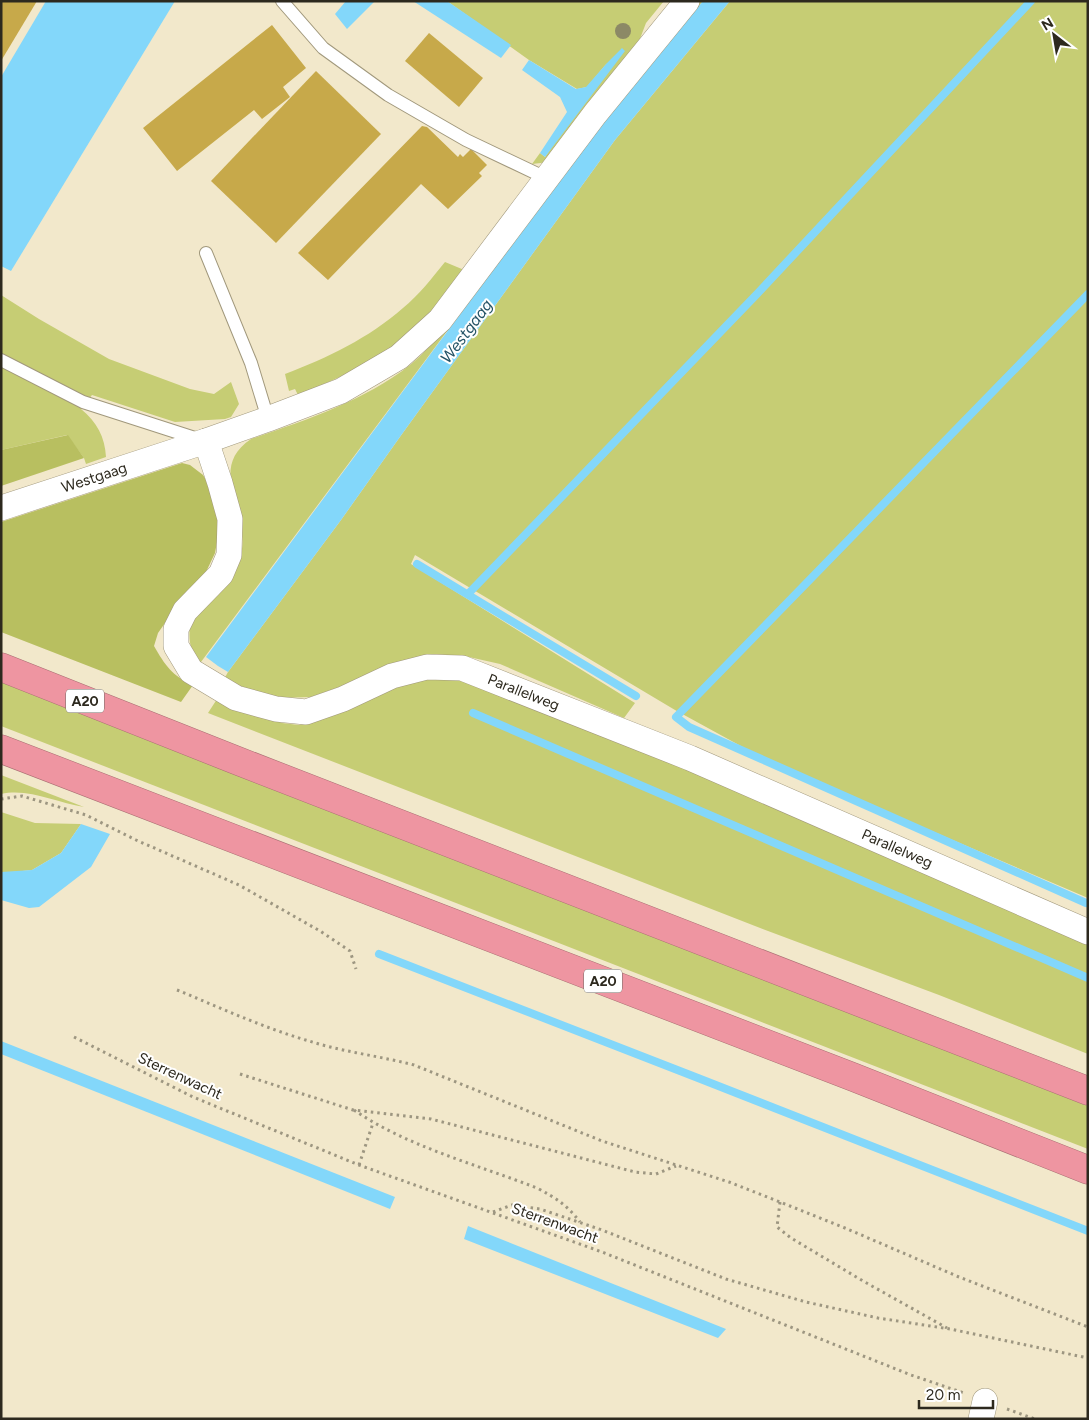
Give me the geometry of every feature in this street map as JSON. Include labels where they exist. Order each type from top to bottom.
[{"type":"highway","name":"A20","points":[[1,667],[1088,1091]]},
{"type":"highway","name":"A20","points":[[1,749],[853,1077],[1088,1170]]},
{"type":"street","name":"Westgaag","points":[[1,508],[268,419],[341,391],[399,357],[440,320],[595,114],[687,1]]},
{"type":"street","name":"Parallelweg","points":[[206,441],[230,519],[229,555],[221,574],[185,611],[176,629],[176,646],[191,671],[236,698],[276,709],[306,712],[343,699],[392,676],[427,667],[462,668],[690,758],[1088,932]]},
{"type":"lane","points":[[282,1],[323,48],[388,95],[466,140],[546,178]]},
{"type":"lane","points":[[206,253],[251,363],[268,419]]},
{"type":"lane","points":[[1,360],[83,402],[206,441]]},
{"type":"path","points":[[1,799],[22,796],[86,815],[136,840],[239,886],[320,931],[350,951],[356,970]]},
{"type":"path","points":[[177,990],[271,1029],[312,1042],[387,1058],[414,1066],[602,1141],[729,1182],[845,1228],[959,1277],[1088,1327]]},
{"type":"path","name":"Sterrenwacht","points":[[74,1037],[193,1098],[359,1165],[602,1252],[911,1375],[983,1410],[1035,1419]]},
{"type":"path","points":[[240,1074],[353,1110],[430,1119],[635,1172],[656,1174],[677,1166]]},
{"type":"path","points":[[353,1110],[373,1123],[422,1145],[537,1188],[569,1208],[580,1222]]},
{"type":"path","points":[[359,1165],[373,1123]]},
{"type":"path","points":[[780,1202],[778,1227],[791,1238],[862,1281],[950,1329]]},
{"type":"path","points":[[492,1212],[512,1205],[540,1209],[580,1222],[726,1279],[797,1299],[878,1318],[950,1329],[1088,1358]]},
{"type":"green space","points":[[447,1],[664,1],[646,23],[633,57],[549,162],[532,164],[540,153],[545,157],[607,63],[587,87],[577,89],[529,60]]},
{"type":"green space","points":[[696,1],[703,1],[637,80],[561,178],[198,666],[190,644],[191,622],[240,557],[243,542],[231,479],[231,465],[238,451],[251,439],[313,417],[354,399],[392,378],[419,357],[445,328]]},
{"type":"green space","points":[[730,1],[1088,1],[1088,898],[768,761],[675,710],[415,555],[411,564],[635,703],[624,718],[500,664],[469,657],[436,654],[392,664],[342,686],[311,697],[279,698],[223,681],[615,140]]},
{"type":"green space","points":[[445,262],[469,272],[439,305],[406,336],[371,360],[341,376],[298,395],[295,389],[289,391],[285,374],[332,354],[376,329],[409,303]]},
{"type":"green space","points":[[1,295],[109,359],[190,389],[214,394],[231,382],[239,404],[231,417],[225,419],[175,422],[92,395],[81,409],[92,419],[99,430],[104,443],[106,457],[86,464],[84,458],[67,435],[1,450]]},
{"type":"green space","points":[[68,435],[84,458],[1,486],[1,450]]},
{"type":"green space","points":[[182,463],[190,465],[203,475],[217,498],[221,520],[215,553],[206,572],[181,600],[158,633],[154,646],[170,669],[180,678],[193,685],[181,702],[1,632],[1,522]]},
{"type":"green space","points":[[433,678],[482,681],[1088,943],[1088,1054],[208,713],[219,696],[282,723],[299,725],[347,708],[392,688]]},
{"type":"green space","points":[[1,679],[528,884],[1088,1106],[1088,1149],[1,726]]},
{"type":"green space","points":[[1,775],[84,807],[33,794],[1,794]]},
{"type":"green space","points":[[1,812],[35,823],[81,824],[61,853],[32,870],[3,873],[1,872]]},
{"type":"water","points":[[46,1],[175,1],[11,271],[1,266],[1,77]]},
{"type":"water","points":[[346,1],[375,1],[347,29],[335,14]]},
{"type":"water","points":[[413,1],[447,1],[511,45],[501,58]]},
{"type":"water","points":[[703,1],[730,1],[615,140],[341,520],[228,672],[218,666],[206,657],[561,178],[637,80]]},
{"type":"water","points":[[622,48],[625,51],[545,157],[540,153],[567,112],[560,97],[522,70],[529,60],[576,89],[586,87]]},
{"type":"water","points":[[81,824],[110,834],[91,867],[39,907],[29,908],[1,900],[1,872],[32,870],[61,853]]},
{"type":"water","points":[[1,1041],[395,1197],[390,1209],[1,1054]]},
{"type":"water","points":[[468,1226],[726,1329],[718,1338],[464,1239]]},
{"type":"building","points":[[1,1],[37,1],[1,61]]},
{"type":"building","points":[[272,25],[306,68],[283,87],[290,97],[262,119],[254,110],[177,171],[143,128]]},
{"type":"building","points":[[429,33],[483,78],[459,107],[405,61]]},
{"type":"building","points":[[316,71],[381,134],[276,243],[211,181]]},
{"type":"building","points":[[422,126],[427,127],[458,157],[460,154],[463,157],[471,149],[487,165],[479,173],[482,176],[448,209],[421,184],[328,280],[298,253]]},
{"type":"waterway","points":[[468,594],[757,294],[1031,1]]},
{"type":"waterway","points":[[1086,903],[689,727],[676,717],[1088,294]]},
{"type":"waterway","points":[[417,564],[636,696]]},
{"type":"waterway","points":[[473,713],[1088,978]]},
{"type":"waterway","points":[[379,954],[1088,1231]]}]
